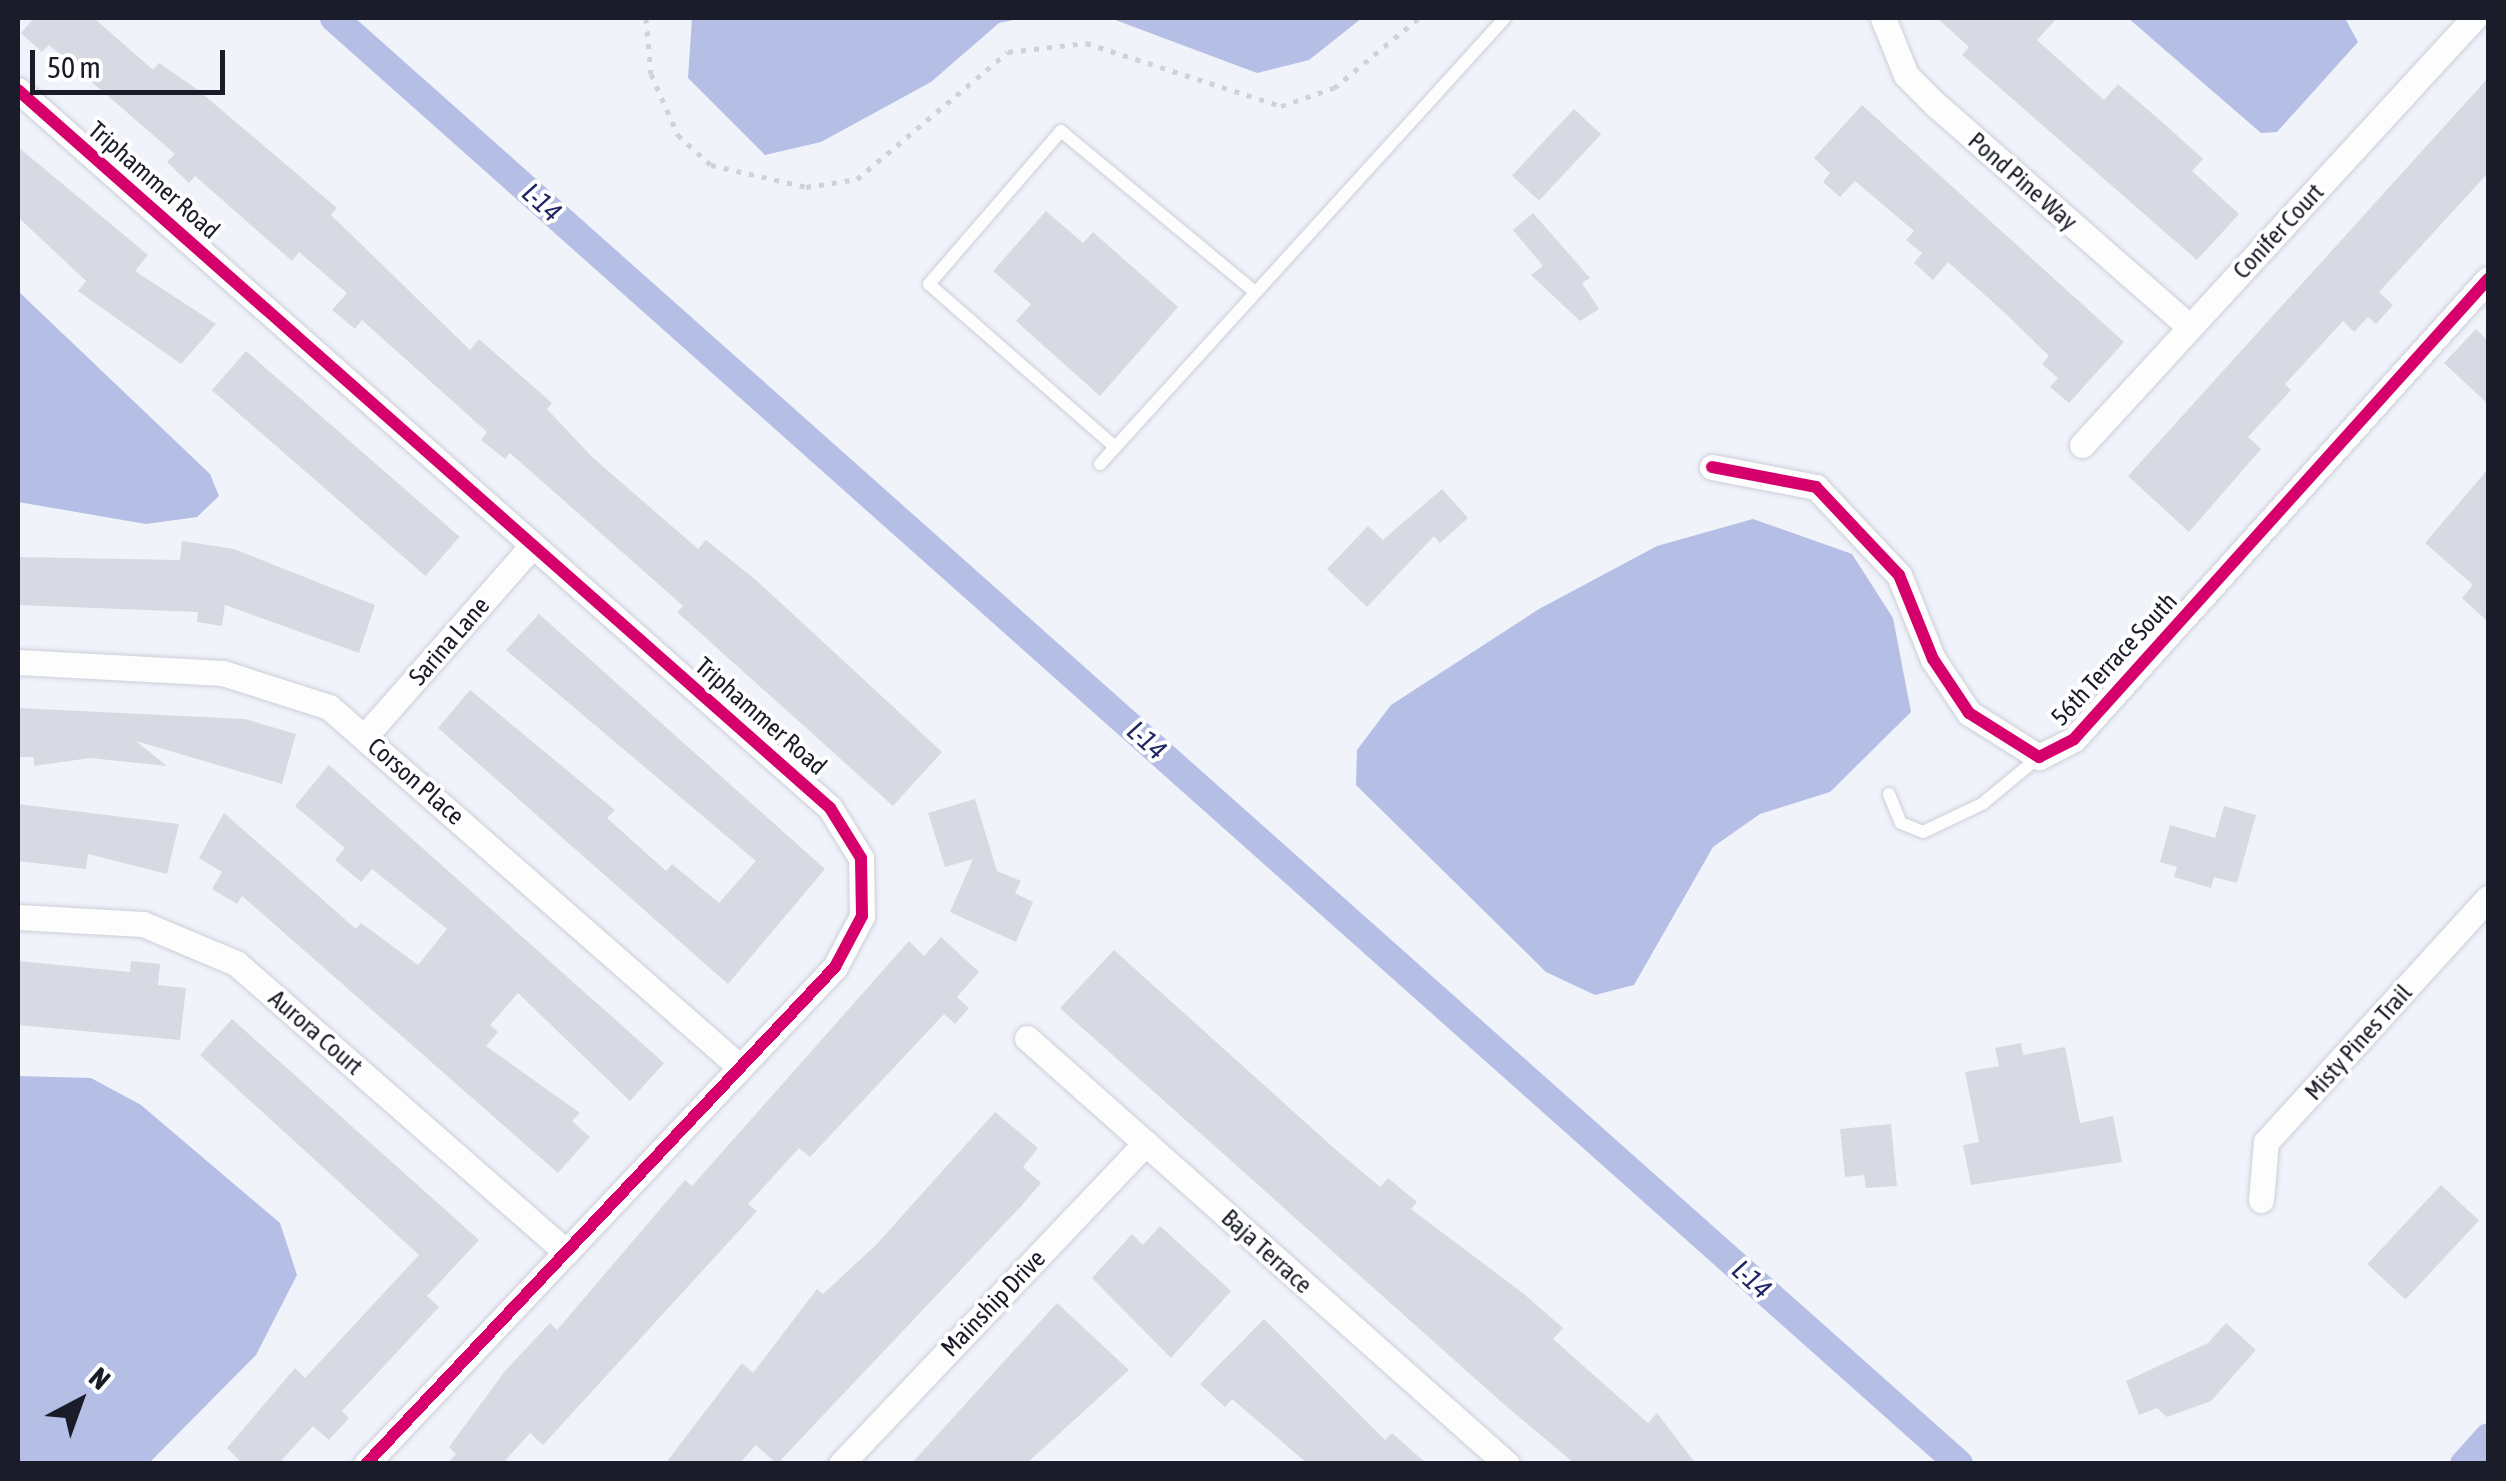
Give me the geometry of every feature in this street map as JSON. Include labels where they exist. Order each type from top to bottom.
[{"type":"street","name":"Pond Pine Way","points":[[1883,18],[1906,75],[2190,326]]},
{"type":"street","name":"Conifer Court","points":[[2082,445],[2458,23]]},
{"type":"street","name":"Triphammer Road","points":[[18,90],[830,808],[861,858],[862,916],[846,952],[366,1464]]},
{"type":"street","name":"56th Terrace South","points":[[2039,757],[2074,740],[2488,279]]},
{"type":"street","points":[[1712,467],[1816,487],[1899,576],[1933,659],[1969,714],[2039,757]]},
{"type":"street","name":"Sarina Lane","points":[[365,736],[533,546]]},
{"type":"street","name":"Corson Place","points":[[18,662],[263,678],[329,707],[740,1067]]},
{"type":"street","name":"Misty Pines Trail","points":[[2261,1200],[2266,1142],[2488,898]]},
{"type":"street","name":"Aurora Court","points":[[18,917],[143,924],[236,963],[566,1252]]},
{"type":"street","name":"Baja Terrace","points":[[1027,1038],[1507,1464]]},
{"type":"street","name":"Mainship Drive","points":[[841,1464],[1146,1143]]},
{"type":"lane","points":[[1100,464],[1505,18]]},
{"type":"lane","points":[[1115,448],[928,284],[1060,131],[1255,292]]},
{"type":"lane","points":[[1889,794],[1901,823],[1923,832],[1982,804],[2039,757]]},
{"type":"path","points":[[646,18],[650,74],[678,135],[711,165],[806,187],[857,179],[1008,52],[1086,43],[1280,106],[1334,88],[1419,18]]},
{"type":"water","points":[[692,18],[1023,18],[999,23],[931,82],[821,142],[765,155],[688,78]]},
{"type":"water","points":[[1110,18],[1362,18],[1309,60],[1257,73]]},
{"type":"water","points":[[2128,18],[2345,18],[2358,42],[2277,132],[2261,133]]},
{"type":"water","points":[[18,291],[210,474],[219,496],[197,517],[146,524],[18,502]]},
{"type":"water","points":[[1753,519],[1852,554],[1893,618],[1911,712],[1830,792],[1760,814],[1713,847],[1634,985],[1595,995],[1546,972],[1356,785],[1357,750],[1391,705],[1539,609],[1657,546]]},
{"type":"water","points":[[18,1076],[91,1078],[141,1105],[280,1223],[297,1275],[256,1355],[149,1463],[18,1463]]},
{"type":"building","points":[[34,18],[94,18],[153,70],[159,63],[198,90],[337,208],[331,215],[470,350],[479,339],[552,403],[547,409],[591,456],[698,549],[706,540],[757,581],[942,752],[893,806],[677,612],[683,606],[510,453],[505,459],[481,440],[487,432],[362,320],[355,329],[332,310],[347,293],[299,252],[292,261],[195,176],[189,183],[167,162],[175,154],[49,45],[42,52],[21,33]]},
{"type":"building","points":[[1937,18],[2057,18],[2037,40],[2104,100],[2118,84],[2203,159],[2192,171],[2239,214],[2197,260],[1962,55],[1969,47]]},
{"type":"building","points":[[2488,78],[2488,173],[2379,292],[2393,305],[2376,324],[2368,317],[2354,332],[2343,321],[2285,384],[2291,390],[2248,437],[2261,449],[2189,532],[2128,476]]},
{"type":"building","points":[[1862,105],[2124,342],[2069,403],[2050,387],[2058,378],[2042,364],[2049,356],[2005,313],[1948,262],[1933,280],[1914,263],[1922,253],[1906,240],[1914,231],[1855,181],[1840,197],[1823,182],[1830,173],[1814,158]]},
{"type":"building","points":[[1574,109],[1601,134],[1539,201],[1512,176]]},
{"type":"building","points":[[18,147],[148,255],[135,271],[216,324],[181,364],[78,291],[86,281],[18,217]]},
{"type":"building","points":[[1046,211],[1083,243],[1093,232],[1178,307],[1100,396],[1016,321],[1031,304],[993,271]]},
{"type":"building","points":[[1533,213],[1590,278],[1582,283],[1599,309],[1580,321],[1531,275],[1543,266],[1513,230]]},
{"type":"building","points":[[2476,329],[2488,341],[2488,404],[2444,363]]},
{"type":"building","points":[[246,351],[460,537],[425,576],[212,390]]},
{"type":"building","points":[[2488,469],[2488,622],[2462,598],[2473,585],[2425,543]]},
{"type":"building","points":[[1442,489],[1468,518],[1440,543],[1434,536],[1367,607],[1327,569],[1368,526],[1383,540]]},
{"type":"building","points":[[182,541],[234,549],[375,605],[359,653],[225,605],[222,626],[197,622],[198,612],[18,605],[18,557],[180,560]]},
{"type":"building","points":[[539,614],[825,869],[728,984],[438,728],[470,690],[615,810],[607,818],[666,871],[672,864],[719,903],[756,861],[506,650]]},
{"type":"building","points":[[18,708],[245,719],[296,734],[282,784],[136,741],[167,766],[90,758],[34,766],[34,757],[18,757]]},
{"type":"building","points":[[329,765],[664,1063],[630,1101],[518,993],[490,1025],[498,1032],[486,1046],[580,1113],[572,1121],[590,1137],[558,1173],[242,896],[237,904],[212,889],[222,872],[199,858],[224,813],[356,929],[361,923],[418,965],[447,929],[372,869],[361,882],[335,860],[345,848],[295,806]]},
{"type":"building","points":[[975,799],[997,871],[1021,881],[1015,893],[1033,902],[1016,942],[950,912],[973,859],[945,867],[928,813]]},
{"type":"building","points":[[18,804],[179,824],[167,874],[88,854],[86,869],[18,861]]},
{"type":"building","points":[[2224,806],[2256,815],[2237,883],[2214,877],[2211,888],[2174,877],[2177,867],[2160,862],[2170,825],[2215,838]]},
{"type":"building","points":[[941,937],[979,972],[957,997],[969,1008],[955,1024],[944,1014],[810,1157],[799,1148],[748,1204],[757,1211],[543,1445],[530,1433],[502,1464],[447,1464],[456,1454],[449,1447],[505,1371],[550,1323],[557,1330],[685,1180],[692,1186],[909,941],[924,956]]},
{"type":"building","points":[[1114,950],[1380,1187],[1388,1178],[1417,1202],[1411,1209],[1563,1328],[1553,1339],[1648,1423],[1657,1413],[1696,1464],[1575,1464],[1499,1400],[1060,1008]]},
{"type":"building","points":[[18,961],[130,972],[131,961],[160,964],[158,985],[186,988],[180,1040],[18,1025]]},
{"type":"building","points":[[232,1019],[479,1240],[427,1296],[439,1307],[342,1411],[349,1418],[329,1440],[313,1426],[278,1464],[243,1464],[227,1448],[295,1368],[305,1378],[419,1255],[200,1055]]},
{"type":"building","points":[[2021,1043],[2023,1055],[2065,1047],[2080,1123],[2113,1116],[2122,1162],[1971,1185],[1963,1145],[1979,1142],[1965,1072],[1999,1066],[1995,1048]]},
{"type":"building","points":[[995,1112],[1038,1148],[1023,1167],[1041,1183],[1023,1204],[777,1464],[756,1445],[739,1464],[665,1464],[742,1363],[753,1373],[817,1289],[823,1294],[877,1244]]},
{"type":"building","points":[[1891,1124],[1897,1186],[1866,1188],[1864,1175],[1845,1177],[1840,1129]]},
{"type":"building","points":[[2441,1185],[2479,1220],[2405,1299],[2367,1264]]},
{"type":"building","points":[[1160,1226],[1231,1291],[1171,1358],[1092,1278],[1132,1234],[1143,1245]]},
{"type":"building","points":[[1057,1303],[1129,1370],[1026,1464],[911,1464]]},
{"type":"building","points":[[1264,1319],[1385,1440],[1392,1433],[1427,1464],[1308,1464],[1232,1399],[1225,1407],[1200,1384]]},
{"type":"building","points":[[2226,1323],[2256,1350],[2211,1401],[2167,1417],[2157,1408],[2139,1415],[2126,1381],[2208,1343]]},
{"type":"waterway","name":"L-14","points":[[334,18],[1959,1464]]},
{"type":"waterway","points":[[2464,1464],[2488,1437]]},
{"type":"cycle path","points":[[18,90],[830,808],[861,858],[862,916],[835,967],[366,1464]]},
{"type":"cycle path","points":[[1712,467],[1816,487],[1899,575],[1933,659],[1969,713],[2039,757],[2074,739],[2488,279]]}]
